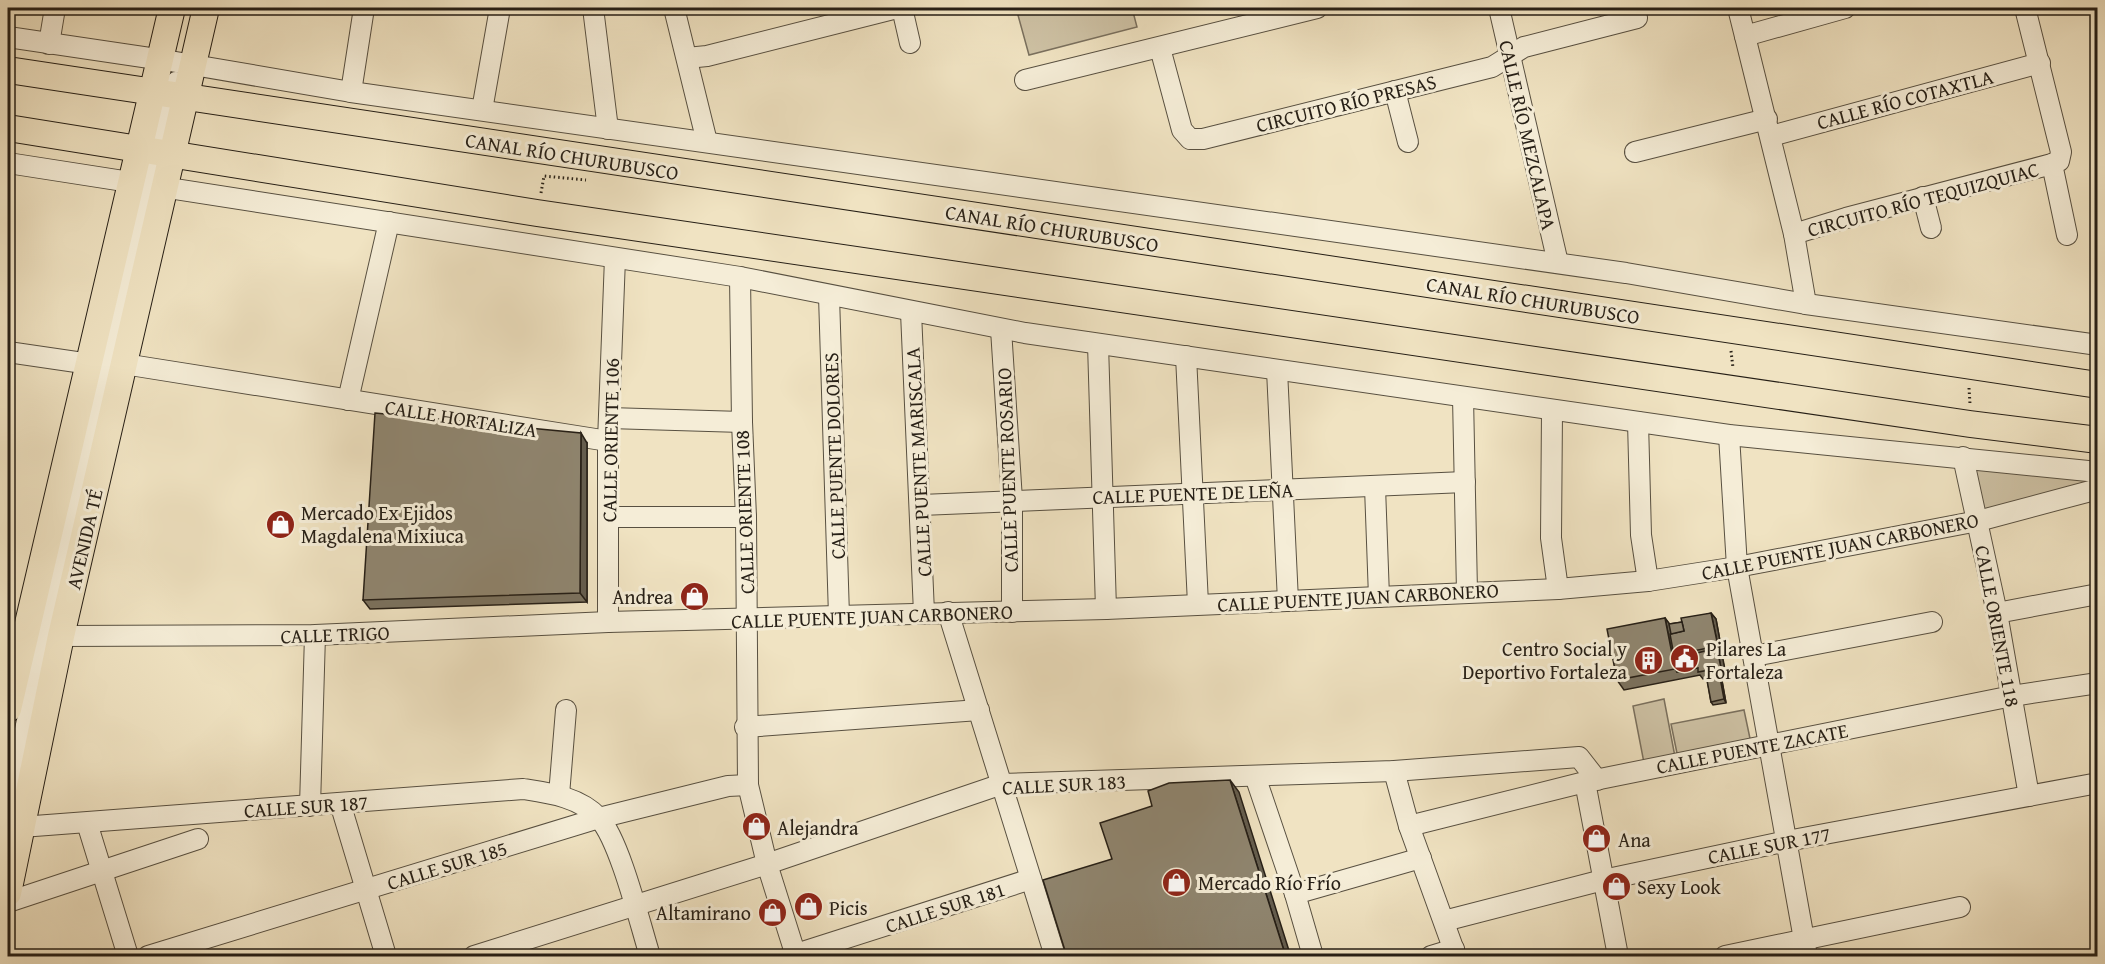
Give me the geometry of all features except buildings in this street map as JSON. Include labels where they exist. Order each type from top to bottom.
[{"type":"main road","points":[[172,8],[177,62]]},
{"type":"main road","points":[[150,184],[177,62],[206,8]]},
{"type":"main road","name":"CANAL RÍO CHURUBUSCO","points":[[8,70],[2097,385]]},
{"type":"main road","points":[[8,128],[537,213],[1970,424],[2097,440]]},
{"type":"main road","points":[[150,184],[157,151]]},
{"type":"main road","name":"AVENIDA TÉ","points":[[8,709],[16,637],[90,364],[150,184]]},
{"type":"main road","name":"AVENIDA TÉ","points":[[8,893],[14,827],[124,364],[150,184]]},
{"type":"street","points":[[49,44],[55,8]]},
{"type":"street","points":[[177,62],[181,8]]},
{"type":"street","points":[[177,62],[196,8]]},
{"type":"street","points":[[351,92],[364,8]]},
{"type":"street","points":[[482,110],[500,8]]},
{"type":"street","points":[[593,8],[608,129]]},
{"type":"street","points":[[674,8],[707,142]]},
{"type":"street","points":[[687,58],[707,56],[897,8]]},
{"type":"street","points":[[902,8],[910,44]]},
{"type":"street","points":[[1025,80],[1317,8]]},
{"type":"street","name":"CALLE RÍO MEZCALAPA","points":[[1499,8],[1558,263]]},
{"type":"street","points":[[1738,8],[1794,234],[1806,304]]},
{"type":"street","points":[[1745,36],[1845,8]]},
{"type":"street","name":"CIRCUITO RÍO TEQUIZQUIAC","points":[[1794,234],[2059,161],[2061,152],[2025,8]]},
{"type":"street","name":"CIRCUITO RÍO PRESAS","points":[[1160,48],[1182,130],[1190,139],[1203,139],[1492,67],[1524,47],[1637,18]]},
{"type":"street","name":"CANAL RÍO CHURUBUSCO","points":[[8,37],[177,62],[351,92],[1558,263],[1806,304],[2097,345]]},
{"type":"street","name":"CALLE RÍO COTAXTLA","points":[[1635,152],[1769,128],[2040,63]]},
{"type":"street","points":[[1395,91],[1408,142]]},
{"type":"street","points":[[8,163],[740,277],[1001,329],[1098,344],[1729,435],[2097,472]]},
{"type":"street","name":"CIRCUITO RÍO TEQUIZQUIAC","points":[[2052,164],[2067,234]]},
{"type":"street","points":[[8,804],[150,184]]},
{"type":"street","points":[[1923,197],[1931,228]]},
{"type":"street","points":[[348,400],[389,222]]},
{"type":"street","name":"CALLE ORIENTE 106","points":[[608,622],[610,517],[608,441],[615,258]]},
{"type":"street","name":"CALLE ORIENTE 108","points":[[740,277],[746,517],[748,785],[767,864],[794,956]]},
{"type":"street","name":"CALLE PUENTE DOLORES","points":[[829,296],[838,616]]},
{"type":"street","name":"CALLE PUENTE MARISCALA","points":[[911,312],[924,613]]},
{"type":"street","name":"CALLE PUENTE ROSARIO","points":[[1001,329],[1012,500],[1012,612]]},
{"type":"street","points":[[1098,344],[1106,609]]},
{"type":"street","points":[[8,352],[90,364]]},
{"type":"street","points":[[1186,356],[1198,604]]},
{"type":"street","name":"CALLE HORTALIZA","points":[[124,364],[608,441]]},
{"type":"street","points":[[1277,370],[1288,601]]},
{"type":"street","points":[[1463,397],[1467,592]]},
{"type":"street","points":[[1552,411],[1551,538],[1558,589]]},
{"type":"street","points":[[609,417],[742,422]]},
{"type":"street","points":[[1638,422],[1641,536],[1648,581]]},
{"type":"street","points":[[1729,435],[1737,567],[1806,949]]},
{"type":"street","name":"CALLE ORIENTE 118","points":[[1963,457],[1998,613],[2030,796]]},
{"type":"street","name":"CALLE PUENTE DE LEÑA","points":[[921,505],[1464,482]]},
{"type":"street","points":[[1375,487],[1379,597]]},
{"type":"street","name":"CALLE PUENTE JUAN CARBONERO","points":[[608,622],[1106,609],[1558,589],[1648,581],[1737,567],[1978,521],[2097,489]]},
{"type":"street","points":[[610,517],[746,517]]},
{"type":"street","points":[[1998,613],[2097,594]]},
{"type":"street","points":[[948,612],[1055,957]]},
{"type":"street","name":"CALLE TRIGO","points":[[61,636],[315,635],[608,622]]},
{"type":"street","points":[[1754,657],[1932,622]]},
{"type":"street","points":[[310,806],[315,635]]},
{"type":"street","name":"CALLE PUENTE ZACATE","points":[[1409,826],[1591,781],[2012,696],[2097,683]]},
{"type":"street","points":[[559,795],[566,710]]},
{"type":"street","points":[[746,727],[979,710]]},
{"type":"street","name":"CALLE SUR 183","points":[[474,957],[767,864],[1002,784],[1394,771],[1579,757],[1591,781]]},
{"type":"street","points":[[1394,771],[1409,826],[1455,953],[1431,957]]},
{"type":"street","points":[[1254,776],[1295,894],[1313,957]]},
{"type":"street","points":[[1591,781],[1603,880],[1618,957]]},
{"type":"street","name":"CALLE SUR 177","points":[[1444,921],[1603,880],[1787,841],[2097,783]]},
{"type":"street","name":"CALLE SUR 185","points":[[148,957],[599,818],[728,786],[748,785]]},
{"type":"street","name":"CALLE SUR 187","points":[[14,827],[523,789],[559,795],[599,818]]},
{"type":"street","points":[[340,803],[386,957]]},
{"type":"street","points":[[599,818],[612,838],[650,957]]},
{"type":"street","points":[[87,823],[128,957]]},
{"type":"street","points":[[8,902],[198,839]]},
{"type":"street","points":[[1295,894],[1421,858]]},
{"type":"street","name":"CALLE SUR 181","points":[[794,956],[1031,879]]},
{"type":"street","points":[[1725,957],[1806,949],[1960,907]]},
{"type":"path","points":[[537,213],[544,176],[589,181]]},
{"type":"path","points":[[1721,349],[1732,351],[1735,388]]},
{"type":"path","points":[[1961,387],[1971,389],[1970,424]]},
{"type":"shaded area","points":[[1016,8],[1132,8],[1137,27],[1029,55]]},
{"type":"shaded area","points":[[1973,466],[2097,479],[2097,485],[1981,514]]},
{"type":"shaded area","points":[[1664,699],[1676,762],[1645,768],[1633,706]]},
{"type":"shaded area","points":[[1744,710],[1752,748],[1679,763],[1671,724]]},
{"type":"place","name":"Mercado Ex Ejidos Magdalena Mixiuca","points":[[280,524]]},
{"type":"place","name":"Andrea","points":[[694,596]]},
{"type":"place","name":"Pilares La Fortaleza","points":[[1685,659]]},
{"type":"place","name":"Centro Social y Deportivo Fortaleza","points":[[1648,660]]},
{"type":"place","name":"Alejandra","points":[[756,827]]},
{"type":"place","name":"Ana","points":[[1597,839]]},
{"type":"place","name":"Mercado Río Frío","points":[[1177,882]]},
{"type":"place","name":"Sexy Look","points":[[1616,886]]},
{"type":"place","name":"Picis","points":[[808,907]]},
{"type":"place","name":"Altamirano","points":[[772,912]]}]
